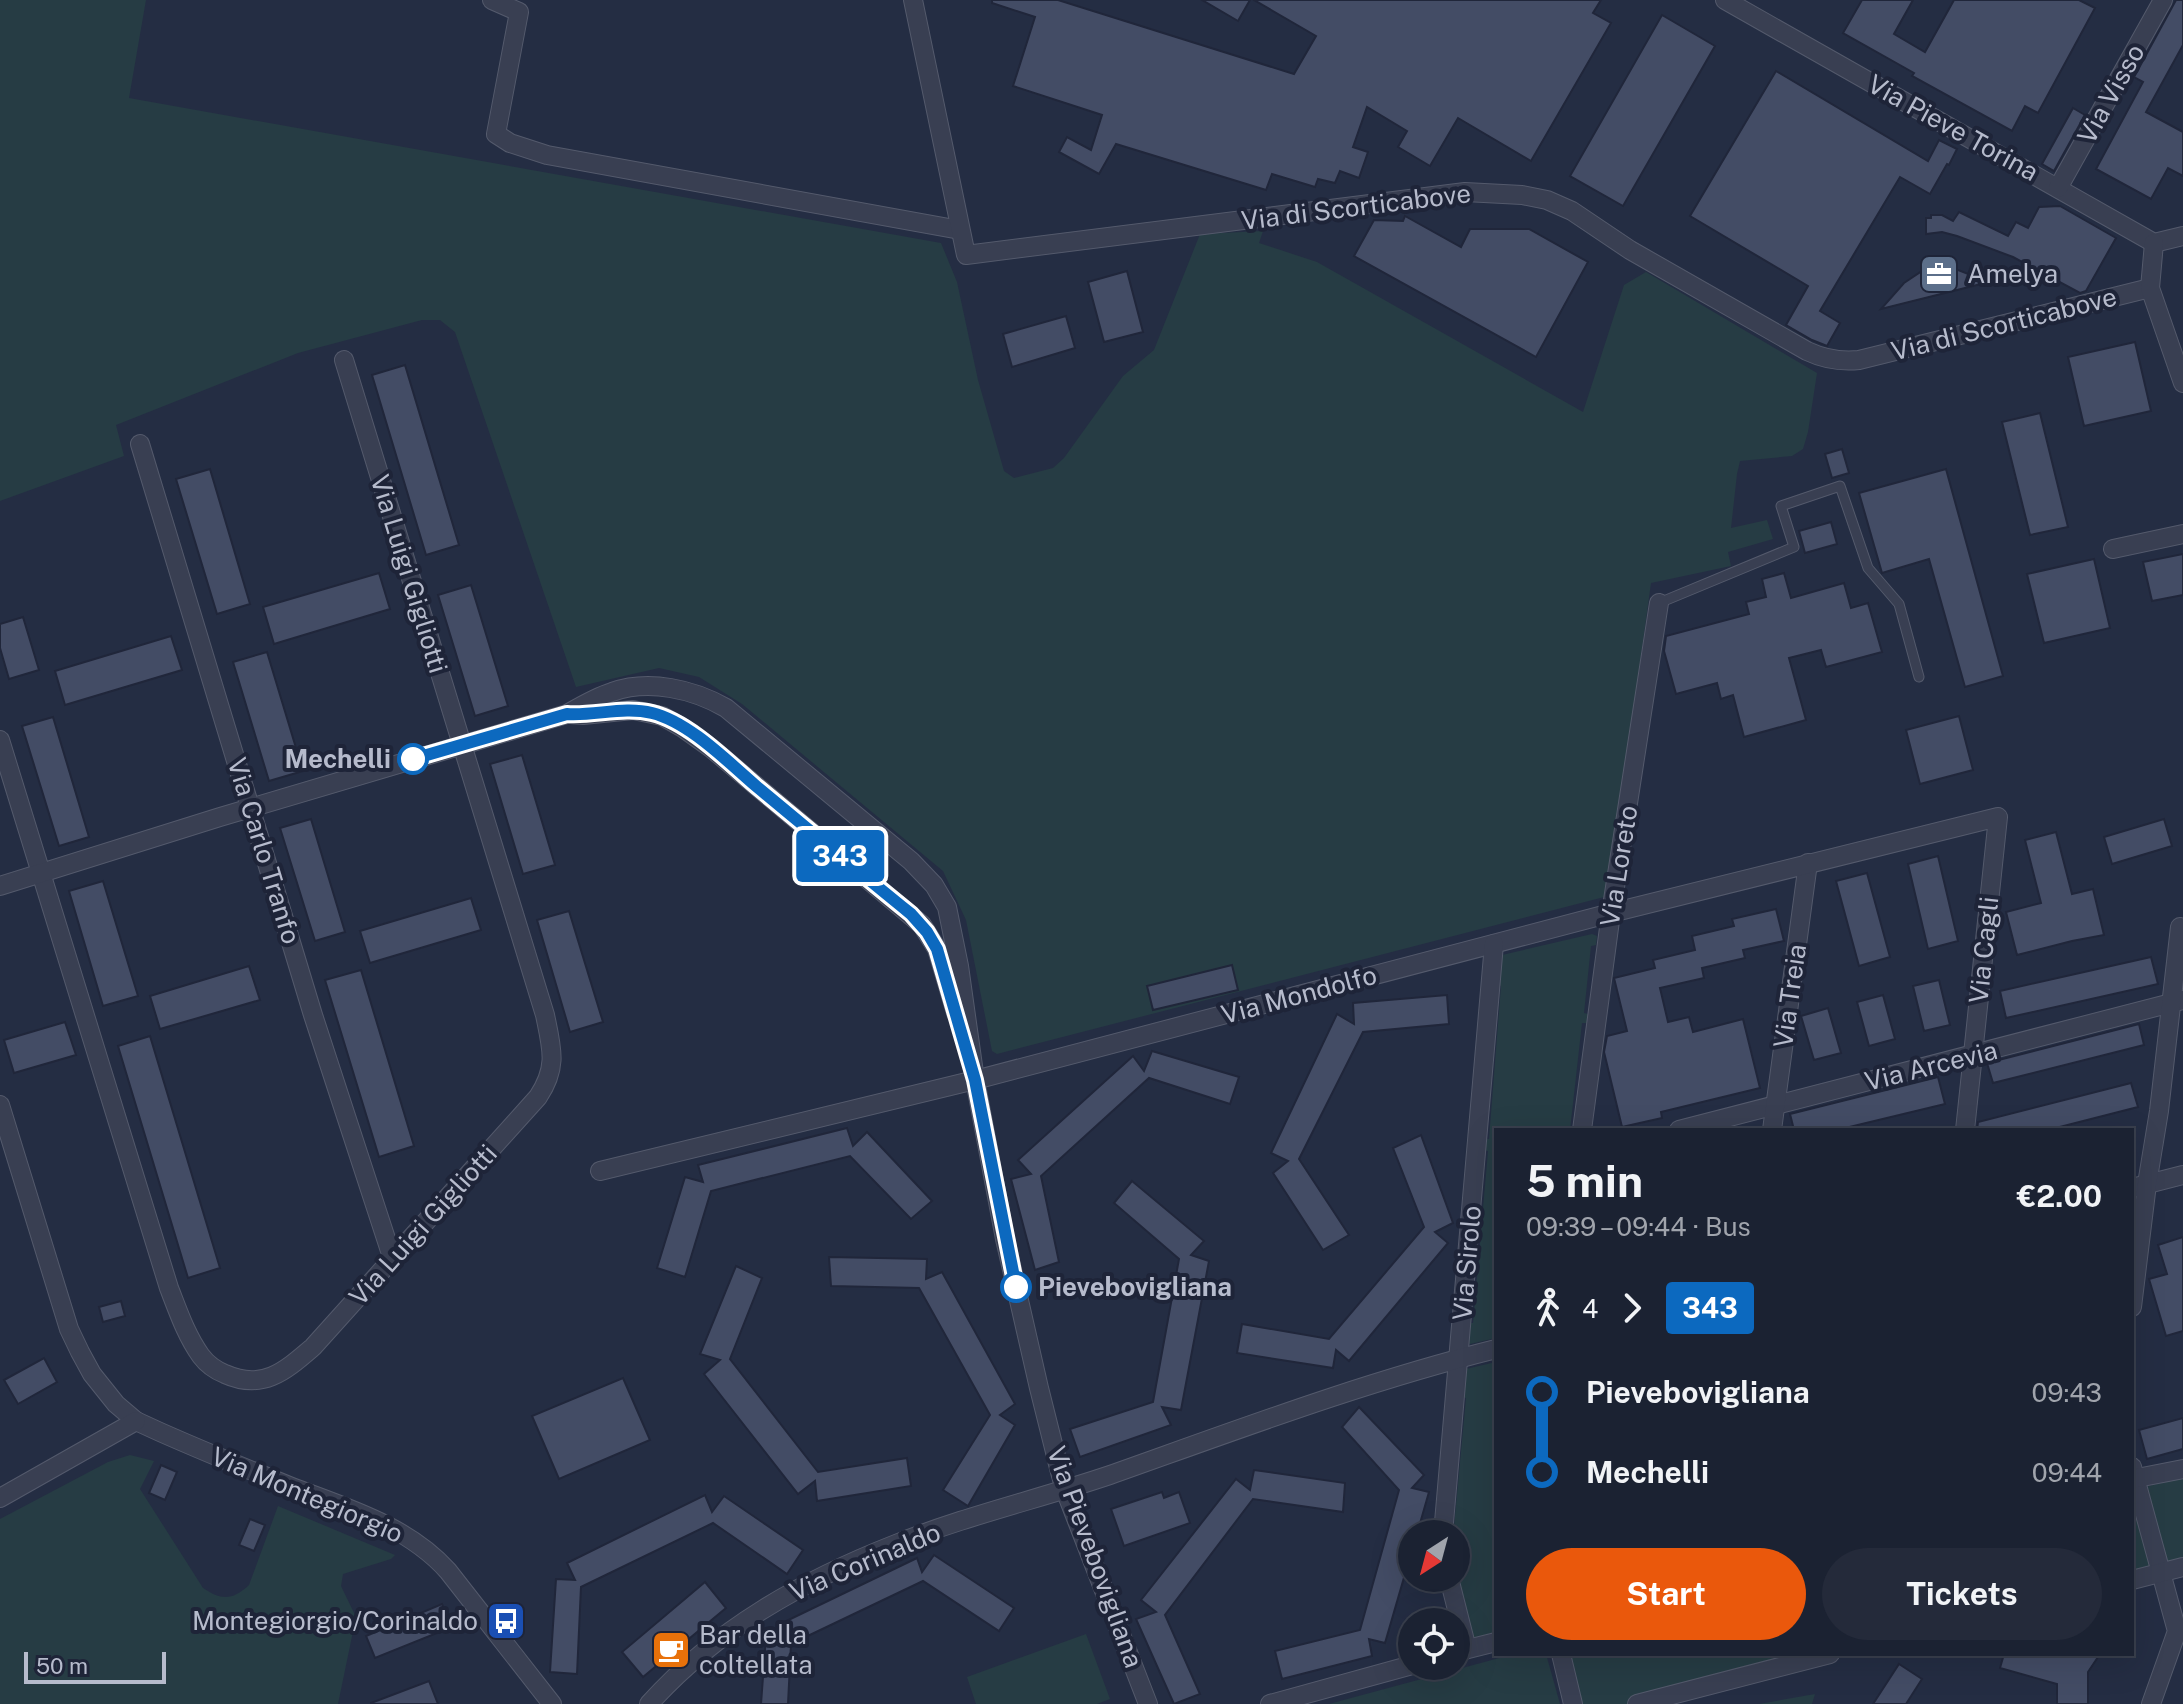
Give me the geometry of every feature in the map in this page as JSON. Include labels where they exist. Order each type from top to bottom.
[{"type":"street","points":[[492,0],[519,12],[496,134],[510,143],[547,155],[960,230]]},
{"type":"street","name":"Via di Scorticabove","points":[[913,0],[966,255],[1465,192],[1522,195],[1547,200],[1572,211],[1630,250],[1820,358],[1846,361],[2150,288]]},
{"type":"street","name":"Via Pieve Torina","points":[[1725,0],[2154,243]]},
{"type":"street","name":"Via Visso","points":[[2058,188],[2163,0]]},
{"type":"street","points":[[2154,243],[2183,236]]},
{"type":"street","name":"Via di Scorticabove","points":[[2154,243],[2150,288],[2183,383]]},
{"type":"street","name":"Via Luigi Gigliotti","points":[[2,752],[169,1288],[191,1340],[206,1362],[221,1373],[241,1380],[261,1380],[279,1374],[313,1347],[538,1097],[551,1071],[553,1052],[545,1015],[344,360]]},
{"type":"street","name":"Via Carlo Tranfo","points":[[140,444],[313,1015],[392,1257]]},
{"type":"street","points":[[2113,549],[2183,534]]},
{"type":"street","name":"Via Loreto","points":[[1582,1128],[1611,913],[1659,603]]},
{"type":"street","points":[[0,886],[567,714],[614,691],[636,687],[684,690],[715,702],[735,716],[911,861],[934,885],[947,907],[959,966],[975,1080]]},
{"type":"street","points":[[567,714],[633,710],[671,721],[711,748],[911,914],[937,949],[975,1080]]},
{"type":"street","name":"Via Mondolfo","points":[[600,1171],[975,1080],[1611,913],[1998,817]]},
{"type":"street","name":"Via Cagli","points":[[1965,1128],[1998,817]]},
{"type":"street","name":"Via Treia","points":[[1772,1128],[1808,863]]},
{"type":"street","points":[[2134,1272],[2139,1186],[2159,1111],[2177,1002],[2180,927]]},
{"type":"street","name":"Via Sirolo","points":[[1444,1520],[1494,944]]},
{"type":"street","name":"Via Arcevia","points":[[1687,1128],[2177,1002]]},
{"type":"street","name":"Via Pievebovigliana","points":[[975,1080],[1009,1254],[1065,1490],[1148,1704]]},
{"type":"street","points":[[0,1105],[69,1329],[98,1382],[116,1404],[136,1421],[0,1498]]},
{"type":"street","points":[[2139,1186],[2183,1175]]},
{"type":"street","points":[[1459,1358],[1494,1349]]},
{"type":"street","name":"Via Corinaldo","points":[[649,1704],[679,1672],[749,1617],[785,1596],[898,1543],[1065,1490],[1302,1407],[1459,1358]]},
{"type":"street","name":"Via Montegiorgio","points":[[136,1421],[359,1513],[413,1540],[448,1571],[552,1704]]},
{"type":"street","points":[[2134,1475],[2158,1475],[2183,1469]]},
{"type":"street","points":[[2134,1478],[2177,1631],[2151,1704]]},
{"type":"street","points":[[2134,1580],[2183,1567]]},
{"type":"street","points":[[1470,1649],[1494,1643]]},
{"type":"street","points":[[1561,1656],[1573,1704]]},
{"type":"street","points":[[1637,1704],[1772,1661],[1813,1656]]},
{"type":"street","points":[[1270,1704],[1398,1669]]},
{"type":"lane","points":[[1659,603],[1794,547],[1781,506],[1840,486],[1868,568],[1899,604],[1919,677]]},
{"type":"shaded area","points":[[0,0],[146,0],[129,98],[941,243],[957,282],[978,380],[1004,471],[1014,478],[1053,468],[1064,458],[1123,376],[1154,350],[1200,234],[1263,231],[1259,243],[1317,262],[1583,412],[1624,285],[1646,272],[1817,373],[1808,432],[1803,449],[1792,456],[1740,461],[1731,528],[1767,520],[1773,539],[1728,552],[1731,566],[1651,583],[1608,896],[997,1054],[992,1051],[966,920],[943,871],[742,704],[699,677],[659,668],[576,687],[455,332],[440,320],[422,320],[298,353],[116,425],[124,456],[0,501]]},
{"type":"shaded area","points":[[1592,934],[1597,936],[1596,945],[1591,946],[1584,1013],[1588,1014],[1588,1023],[1582,1023],[1570,1128],[1494,1128],[1494,1338],[1470,1344],[1467,1343],[1467,1323],[1473,1323],[1488,1151],[1482,1150],[1483,1139],[1489,1139],[1501,986],[1495,985],[1502,955]]},
{"type":"shaded area","points":[[1494,1362],[1494,1633],[1473,1638],[1470,1608],[1464,1608],[1460,1592],[1470,1592],[1470,1520],[1455,1520],[1466,1398],[1460,1397],[1466,1369]]},
{"type":"shaded area","points":[[130,1455],[154,1461],[140,1489],[203,1588],[215,1595],[232,1596],[249,1585],[278,1506],[395,1555],[343,1574],[341,1586],[356,1617],[338,1704],[0,1704],[0,1519],[108,1462]]},
{"type":"shaded area","points":[[2183,1478],[2183,1558],[2134,1570],[2134,1490]]},
{"type":"shaded area","points":[[1086,1634],[1110,1699],[1097,1704],[976,1704],[967,1677]]},
{"type":"shaded area","points":[[1507,1656],[1547,1656],[1560,1704],[1329,1704],[1418,1680],[1470,1680],[1470,1666]]},
{"type":"shaded area","points":[[1564,1656],[1817,1656],[1637,1704],[1580,1704]]},
{"type":"shaded area","points":[[1815,1694],[1812,1704],[1759,1704]]},
{"type":"building","points":[[992,0],[1058,0],[1294,74],[1316,36],[1254,0],[1601,0],[1593,13],[1611,23],[1531,161],[1458,118],[1430,166],[1398,147],[1407,131],[1367,107],[1353,147],[1368,152],[1359,178],[1340,171],[1335,183],[1318,179],[1315,187],[1272,174],[1266,190],[1116,144],[1099,174],[1059,152],[1067,137],[1091,150],[1102,115],[1013,86],[1035,17],[992,3]]},
{"type":"building","points":[[1202,0],[1250,0],[1238,21]]},
{"type":"building","points":[[1862,0],[1913,0],[1894,34],[1925,52],[1954,0],[2079,0],[2095,8],[2038,113],[2025,106],[2012,131],[1912,76],[1914,73],[1843,33]]},
{"type":"building","points":[[2176,0],[2183,0],[2183,45],[2146,112],[2183,132],[2183,176],[2168,168],[2151,199],[2096,169],[2143,82],[2134,77]]},
{"type":"building","points":[[1662,15],[1715,46],[1623,206],[1570,176]]},
{"type":"building","points":[[1776,71],[1928,161],[1939,140],[1957,149],[1930,194],[1900,177],[1820,311],[1840,323],[1827,346],[1786,325],[1808,286],[1690,216]]},
{"type":"building","points":[[2073,108],[2085,115],[2054,171],[2042,164]]},
{"type":"building","points":[[2060,206],[2116,238],[2086,291],[2080,293],[2013,257],[1942,232],[1926,234],[1926,218],[1942,215],[1953,221],[1959,212],[2008,236],[2016,222],[2028,228],[2039,207]]},
{"type":"building","points":[[1405,216],[1461,247],[1470,229],[1529,229],[1588,262],[1536,357],[1354,256],[1374,220],[1403,221]]},
{"type":"building","points":[[1934,267],[1953,268],[1989,282],[1881,309],[1904,283]]},
{"type":"building","points":[[1127,271],[1143,332],[1104,342],[1088,282]]},
{"type":"building","points":[[1066,316],[1075,348],[1012,367],[1003,334]]},
{"type":"building","points":[[2135,342],[2151,411],[2084,426],[2068,357]]},
{"type":"building","points":[[405,365],[459,545],[426,555],[372,375]]},
{"type":"building","points":[[2040,413],[2068,527],[2030,535],[2002,422]]},
{"type":"building","points":[[1842,449],[1849,473],[1832,478],[1825,454]]},
{"type":"building","points":[[210,469],[250,604],[217,614],[176,479]]},
{"type":"building","points":[[1946,469],[2003,676],[1965,687],[1929,559],[1882,573],[1859,493]]},
{"type":"building","points":[[1831,522],[1837,544],[1805,553],[1799,531]]},
{"type":"building","points":[[2183,554],[2183,595],[2152,601],[2143,562]]},
{"type":"building","points":[[2094,559],[2110,628],[2044,643],[2027,574]]},
{"type":"building","points":[[379,573],[390,609],[274,644],[263,607]]},
{"type":"building","points":[[1784,573],[1791,598],[1844,583],[1851,608],[1868,603],[1882,652],[1826,667],[1821,650],[1789,658],[1806,720],[1744,737],[1733,695],[1721,699],[1717,683],[1676,694],[1664,651],[1666,636],[1749,614],[1746,602],[1766,597],[1762,579]]},
{"type":"building","points":[[471,585],[508,706],[475,716],[438,595]]},
{"type":"building","points":[[23,617],[39,670],[9,679],[0,648],[0,624]]},
{"type":"building","points":[[171,636],[182,670],[65,705],[55,671]]},
{"type":"building","points":[[267,652],[303,771],[269,781],[233,662]]},
{"type":"building","points":[[1959,716],[1973,770],[1920,784],[1906,730]]},
{"type":"building","points":[[53,717],[89,837],[59,846],[22,726]]},
{"type":"building","points":[[522,755],[555,865],[523,874],[490,764]]},
{"type":"building","points":[[311,819],[345,932],[315,941],[280,828]]},
{"type":"building","points":[[2164,819],[2172,846],[2112,864],[2104,837]]},
{"type":"building","points":[[2056,832],[2072,894],[2093,889],[2104,935],[2017,955],[2006,912],[2041,903],[2025,840]]},
{"type":"building","points":[[1938,856],[1958,941],[1928,949],[1908,864]]},
{"type":"building","points":[[1867,873],[1890,957],[1859,966],[1836,881]]},
{"type":"building","points":[[103,881],[138,996],[103,1006],[69,891]]},
{"type":"building","points":[[471,898],[481,930],[370,963],[360,931]]},
{"type":"building","points":[[1776,909],[1784,941],[1743,950],[1745,958],[1702,968],[1704,978],[1660,988],[1668,1022],[1689,1017],[1693,1032],[1743,1019],[1760,1088],[1661,1112],[1662,1118],[1622,1127],[1604,1052],[1607,1036],[1627,1031],[1614,978],[1655,968],[1653,960],[1695,950],[1692,936],[1734,926],[1732,919]]},
{"type":"building","points":[[569,911],[603,1022],[570,1032],[537,920]]},
{"type":"building","points":[[2151,957],[2158,984],[2006,1018],[2000,991]]},
{"type":"building","points":[[1232,965],[1238,990],[1153,1010],[1147,986]]},
{"type":"building","points":[[249,966],[260,1000],[160,1029],[150,996]]},
{"type":"building","points":[[361,970],[414,1146],[379,1157],[325,980]]},
{"type":"building","points":[[1939,980],[1950,1025],[1924,1031],[1913,986]]},
{"type":"building","points":[[1447,995],[1449,1024],[1363,1032],[1299,1159],[1349,1235],[1323,1250],[1273,1173],[1288,1161],[1271,1153],[1337,1014],[1354,1024],[1353,1003]]},
{"type":"building","points":[[1883,995],[1895,1039],[1869,1046],[1857,1002]]},
{"type":"building","points":[[1828,1008],[1841,1053],[1814,1060],[1801,1016]]},
{"type":"building","points":[[65,1022],[76,1055],[14,1073],[4,1040]]},
{"type":"building","points":[[2139,1024],[2144,1045],[1993,1083],[1987,1063]]},
{"type":"building","points":[[150,1036],[220,1268],[188,1278],[118,1046]]},
{"type":"building","points":[[1152,1051],[1239,1077],[1230,1104],[1149,1078],[1041,1176],[1059,1262],[1035,1270],[1011,1179],[1031,1174],[1018,1160],[1133,1056],[1144,1071]]},
{"type":"building","points":[[1938,1077],[1945,1104],[1845,1128],[1794,1128],[1790,1114]]},
{"type":"building","points":[[2131,1083],[2138,1107],[2056,1128],[1977,1128],[1978,1122]]},
{"type":"building","points":[[847,1128],[853,1146],[867,1132],[932,1201],[911,1219],[850,1156],[711,1191],[685,1277],[657,1268],[685,1177],[703,1182],[698,1165]]},
{"type":"building","points":[[1421,1135],[1453,1223],[1435,1232],[1448,1243],[1349,1361],[1336,1350],[1333,1368],[1237,1353],[1242,1324],[1329,1339],[1424,1227],[1393,1148]]},
{"type":"building","points":[[1132,1181],[1204,1241],[1191,1255],[1209,1261],[1181,1410],[1162,1407],[1171,1425],[1080,1457],[1070,1429],[1153,1402],[1179,1259],[1114,1203]]},
{"type":"building","points":[[2183,1237],[2183,1331],[2166,1336],[2149,1279],[2167,1274],[2158,1245]]},
{"type":"building","points":[[829,1257],[927,1259],[926,1279],[942,1272],[1015,1404],[1000,1415],[1015,1425],[968,1506],[943,1490],[990,1415],[919,1288],[831,1286]]},
{"type":"building","points":[[736,1266],[762,1278],[730,1359],[818,1472],[907,1458],[911,1486],[817,1501],[815,1481],[798,1494],[704,1374],[720,1360],[700,1354]]},
{"type":"building","points":[[121,1301],[125,1316],[103,1322],[99,1307]]},
{"type":"building","points":[[44,1358],[57,1382],[18,1404],[4,1380]]},
{"type":"building","points":[[623,1378],[650,1440],[559,1479],[532,1416]]},
{"type":"building","points":[[1359,1407],[1424,1475],[1412,1488],[1429,1492],[1421,1520],[1398,1520],[1400,1592],[1385,1643],[1369,1639],[1372,1656],[1282,1679],[1275,1651],[1360,1630],[1399,1490],[1342,1427]]},
{"type":"building","points":[[2183,1418],[2183,1449],[2147,1459],[2139,1430]]},
{"type":"building","points":[[161,1465],[177,1472],[165,1500],[149,1493]]},
{"type":"building","points":[[1254,1470],[1345,1483],[1343,1512],[1253,1499],[1165,1615],[1200,1694],[1174,1704],[1136,1619],[1156,1612],[1141,1600],[1236,1479],[1250,1490]]},
{"type":"building","points":[[1162,1492],[1164,1498],[1179,1492],[1190,1523],[1124,1546],[1111,1509]]},
{"type":"building","points":[[705,1495],[712,1512],[724,1496],[803,1550],[787,1574],[713,1523],[581,1587],[577,1674],[550,1672],[556,1579],[575,1580],[567,1563]]},
{"type":"building","points":[[250,1519],[265,1525],[254,1551],[239,1545]]},
{"type":"building","points":[[934,1555],[1014,1608],[999,1631],[923,1581],[791,1644],[788,1704],[761,1704],[766,1636],[787,1641],[778,1625],[917,1558],[922,1572]]},
{"type":"building","points":[[705,1582],[726,1608],[643,1677],[622,1652]]},
{"type":"building","points":[[442,1604],[452,1627],[375,1658],[366,1636]]},
{"type":"building","points":[[2003,1656],[2099,1656],[2088,1672],[2088,1704],[2057,1704],[2057,1684],[2000,1668]]},
{"type":"building","points":[[1899,1664],[1922,1679],[1906,1704],[1873,1704]]},
{"type":"building","points":[[429,1681],[438,1704],[371,1704],[371,1703]]},
{"type":"bus line","name":"343","points":[[413,759],[567,714],[633,710],[651,713],[683,728],[711,748],[911,914],[937,949],[975,1080],[1016,1287]]},
{"type":"place","name":"Amelya","points":[[1939,274]]},
{"type":"place","name":"Mechelli","points":[[413,759]]},
{"type":"place","name":"Pievebovigliana","points":[[1016,1287]]},
{"type":"place","name":"Montegiorgio/Corinaldo","points":[[506,1621]]},
{"type":"place","name":"Bar della coltellata","points":[[671,1650]]}]
